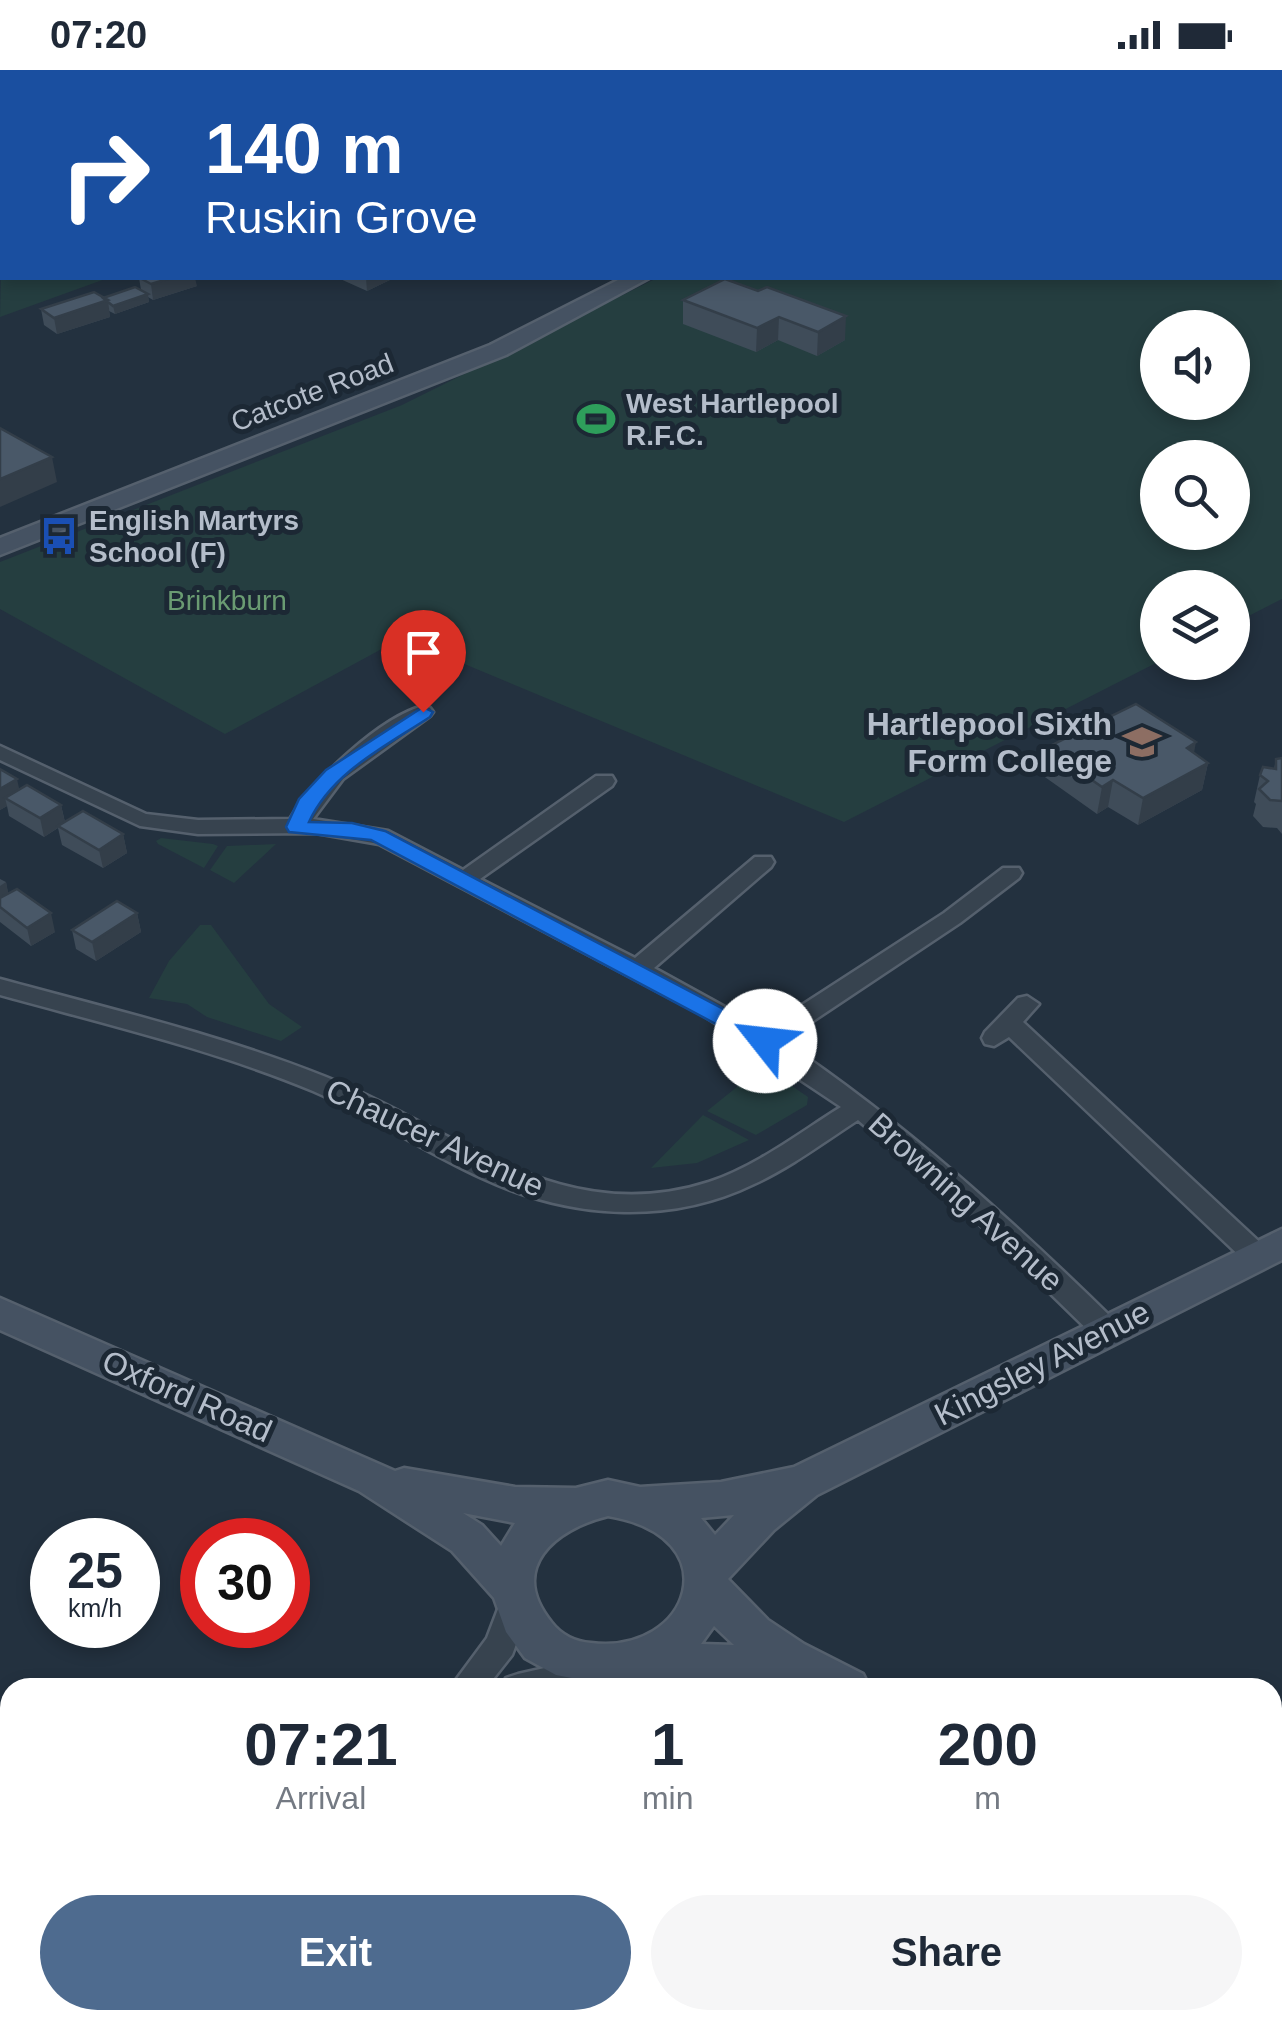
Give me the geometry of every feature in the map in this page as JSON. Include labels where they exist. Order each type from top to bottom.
[{"type":"street","name":"Catcote Road","points":[[0,548],[498,350],[634,280]]},
{"type":"street","points":[[296,827],[310,799],[333,774],[423,712]]},
{"type":"street","name":"Browning Avenue","points":[[0,752],[161,824],[213,829],[352,829],[378,835],[765,1041],[860,1107],[986,1212],[1107,1331]]},
{"type":"street","points":[[464,880],[604,781]]},
{"type":"street","points":[[636,970],[763,862]]},
{"type":"street","points":[[765,1041],[850,981],[969,908],[1011,874]]},
{"type":"street","name":"Chaucer Avenue","points":[[0,987],[274,1067],[342,1095],[516,1182],[559,1196],[608,1202],[699,1195],[744,1179],[860,1107]]},
{"type":"street","points":[[1010,1022],[1270,1250]]},
{"type":"street","name":"Kingsley Avenue","points":[[706,1580],[759,1517],[802,1484],[1270,1250]]},
{"type":"street","name":"Oxford Road","points":[[0,1312],[374,1479],[467,1538],[514,1597]]},
{"type":"street","name":"Oxford Road","points":[[374,1479],[515,1505],[579,1504]]},
{"type":"street","name":"Kingsley Avenue","points":[[641,1503],[721,1500],[802,1484]]},
{"type":"street","points":[[563,1678],[627,1664],[652,1658],[680,1640],[705,1602],[706,1580],[698,1546],[678,1522],[641,1503],[608,1498],[559,1510],[522,1543],[512,1570],[514,1597],[529,1632],[565,1658],[627,1664],[760,1666],[817,1678]]},
{"type":"street","points":[[706,1580],[750,1632],[826,1678]]},
{"type":"street","points":[[474,1678],[501,1646],[514,1597]]},
{"type":"green space","points":[[1,280],[102,280],[0,317]]},
{"type":"green space","name":"Brinkburn","points":[[653,280],[1282,280],[1282,599],[1250,615],[1250,570],[1140,570],[1140,671],[844,822],[402,638],[225,734],[0,609],[0,562],[402,405]]},
{"type":"green space","points":[[161,838],[218,846],[204,868],[158,844],[156,841]]},
{"type":"green space","points":[[276,844],[234,883],[210,870],[227,846]]},
{"type":"green space","points":[[200,925],[211,925],[269,1004],[302,1027],[281,1041],[207,1017],[187,1004],[149,998],[169,961]]},
{"type":"green space","points":[[763,1066],[808,1097],[807,1105],[756,1135],[707,1111]]},
{"type":"green space","points":[[703,1115],[749,1140],[697,1163],[651,1168]]},
{"type":"building","points":[[728,280],[758,291],[767,287],[846,316],[818,332],[779,317],[757,328],[683,300]]},
{"type":"building","points":[[135,287],[148,294],[113,306],[103,298]]},
{"type":"building","points":[[94,292],[108,300],[54,318],[41,309]]},
{"type":"building","points":[[0,428],[52,457],[0,479]]},
{"type":"building","points":[[1136,704],[1196,742],[1187,748],[1208,763],[1143,798],[1113,780],[1102,787],[1046,748]]},
{"type":"building","points":[[1282,758],[1282,801],[1270,800],[1259,789],[1268,781],[1260,775],[1263,767],[1276,769],[1276,759]]},
{"type":"building","points":[[0,769],[17,779],[0,789]]},
{"type":"building","points":[[27,785],[61,805],[40,818],[5,798]]},
{"type":"building","points":[[83,811],[123,834],[99,850],[58,826]]},
{"type":"building","points":[[17,889],[51,913],[27,928],[0,907],[0,898]]},
{"type":"building","points":[[117,901],[137,913],[92,942],[72,930]]},
{"type":"place","name":"West Hartlepool R.F.C.","points":[[596,419]]},
{"type":"place","name":"English Martyrs School (F)","points":[[59,536]]},
{"type":"place","name":"Hartlepool Sixth Form College","points":[[1142,742]]},
{"type":"route","points":[[423,712],[333,774],[310,799],[296,827],[352,829],[378,835],[765,1041]]}]
